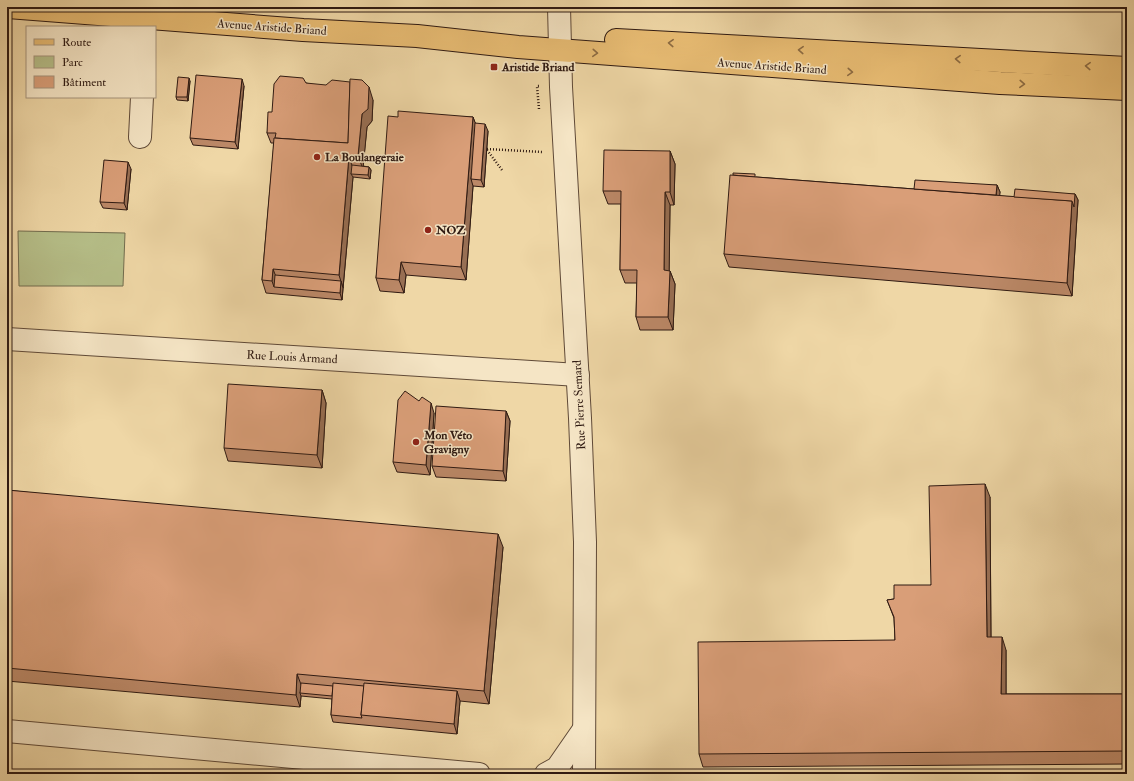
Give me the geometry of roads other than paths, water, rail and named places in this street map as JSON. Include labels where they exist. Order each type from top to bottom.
[{"type":"main road","name":"Avenue Aristide Briand","points":[[8,7],[151,22],[417,36],[459,34],[731,55],[1000,83],[1127,89]]},
{"type":"main road","name":"Avenue Aristide Briand","points":[[731,55],[1002,61],[1127,68]]},
{"type":"street","name":"Rue Pierre Semard","points":[[559,7],[561,87],[578,375],[585,542],[584,774]]},
{"type":"street","points":[[1000,83],[1002,61]]},
{"type":"street","points":[[140,137],[142,98]]},
{"type":"street","name":"Rue Louis Armand","points":[[7,339],[578,375]]},
{"type":"street","points":[[546,774],[557,768],[584,729]]},
{"type":"street","points":[[7,732],[479,774]]},
{"type":"place","name":"Aristide Briand","points":[[494,67]]},
{"type":"place","name":"La Boulangeraie","points":[[317,157]]},
{"type":"place","name":"NOZ","points":[[428,230]]},
{"type":"place","name":"Mon Véto Gravigny","points":[[416,442]]}]
